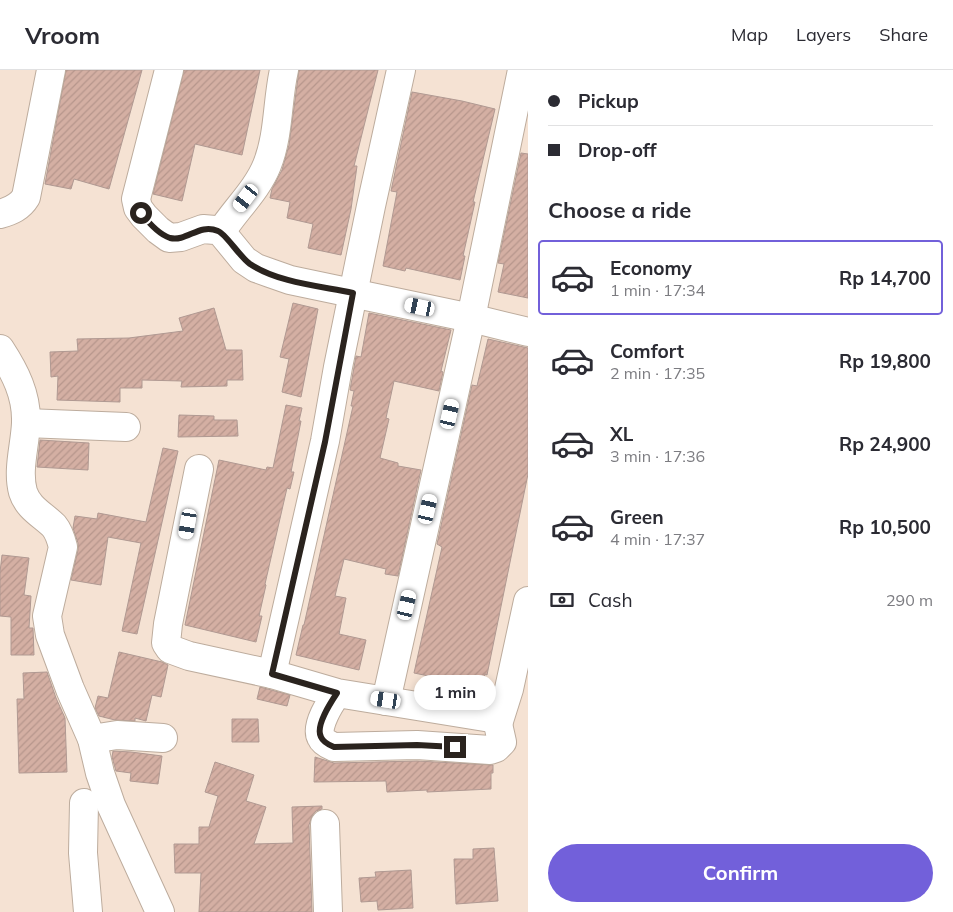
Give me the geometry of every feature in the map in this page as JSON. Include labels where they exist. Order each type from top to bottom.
[{"type":"street","points":[[0,214],[15,209],[26,197],[51,70]]},
{"type":"street","points":[[169,70],[136,193],[136,204],[141,213],[169,238],[181,237],[203,229],[221,232],[244,260],[256,268],[290,280],[471,318],[528,332]]},
{"type":"street","points":[[221,232],[231,216],[254,188],[267,166],[274,143],[284,70]]},
{"type":"street","points":[[272,674],[325,442],[353,293],[401,70]]},
{"type":"street","points":[[386,700],[471,318],[522,70]]},
{"type":"street","points":[[0,349],[20,386],[25,408],[26,423],[21,484],[24,495],[32,506],[55,527],[63,546],[47,616],[50,635],[70,689],[92,738],[100,773],[111,805],[160,912]]},
{"type":"street","points":[[26,423],[126,427]]},
{"type":"street","points":[[199,469],[164,649],[272,674],[337,693],[491,718],[498,724]]},
{"type":"street","points":[[337,693],[328,707],[320,728],[320,737],[334,747],[417,745],[490,750],[496,748],[502,742],[498,724],[509,689],[528,601]]},
{"type":"street","points":[[92,738],[117,735],[163,738]]},
{"type":"street","points":[[84,803],[83,852],[88,912]]},
{"type":"street","points":[[324,824],[328,912]]},
{"type":"building","points":[[66,70],[142,70],[109,189],[74,179],[71,189],[45,184]]},
{"type":"building","points":[[184,70],[260,70],[242,155],[195,144],[182,201],[153,194]]},
{"type":"building","points":[[299,70],[378,70],[354,166],[357,166],[351,209],[341,255],[308,248],[313,224],[287,218],[290,202],[270,198],[272,189],[282,170],[289,145]]},
{"type":"building","points":[[412,92],[495,109],[473,202],[475,202],[463,256],[465,256],[460,280],[406,268],[405,271],[383,266],[397,192],[391,191]]},
{"type":"building","points":[[521,153],[528,154],[528,298],[498,292],[504,264],[498,263]]},
{"type":"building","points":[[293,303],[318,309],[301,397],[282,392],[289,359],[280,357]]},
{"type":"building","points":[[214,308],[226,350],[242,350],[243,380],[227,380],[227,386],[181,387],[182,381],[142,380],[142,388],[120,388],[120,402],[57,400],[58,376],[51,377],[50,352],[78,351],[77,339],[129,338],[183,331],[179,318]]},
{"type":"building","points":[[369,313],[451,330],[441,371],[443,372],[439,391],[394,381],[386,418],[389,419],[380,458],[398,463],[398,466],[421,470],[398,576],[385,574],[386,569],[344,559],[335,596],[346,598],[339,634],[366,640],[359,670],[296,655],[353,406],[351,406],[354,391],[350,390],[356,356],[361,357]]},
{"type":"building","points":[[488,339],[528,348],[528,474],[483,687],[414,673],[442,547],[437,544],[472,385],[477,386]]},
{"type":"building","points":[[286,405],[302,408],[299,421],[301,421],[291,472],[294,472],[290,489],[287,488],[265,584],[259,616],[262,616],[256,642],[185,625],[219,460],[266,470],[267,467],[273,468]]},
{"type":"building","points":[[179,415],[214,416],[214,420],[237,420],[238,436],[178,437]]},
{"type":"building","points":[[40,440],[89,443],[88,470],[37,467]]},
{"type":"building","points":[[163,448],[178,451],[137,634],[122,631],[141,543],[108,537],[101,585],[71,580],[78,550],[78,543],[73,528],[75,516],[97,519],[98,513],[146,522]]},
{"type":"building","points":[[2,555],[29,558],[24,595],[31,596],[29,628],[33,628],[34,655],[11,655],[11,617],[0,616]]},
{"type":"building","points":[[119,652],[168,665],[161,697],[152,695],[146,721],[135,718],[135,721],[115,720],[99,716],[95,708],[98,696],[108,698]]},
{"type":"building","points":[[47,672],[65,718],[67,772],[19,773],[17,699],[24,699],[23,673]]},
{"type":"building","points":[[260,687],[290,695],[287,706],[257,699]]},
{"type":"building","points":[[232,719],[258,719],[259,742],[232,742]]},
{"type":"building","points":[[113,751],[162,756],[158,784],[130,781],[131,773],[116,771],[112,757]]},
{"type":"building","points":[[315,757],[334,763],[417,761],[493,765],[491,789],[387,792],[386,781],[314,782]]},
{"type":"building","points":[[215,762],[254,775],[246,801],[266,807],[254,844],[293,843],[292,807],[322,806],[322,809],[316,811],[312,816],[309,825],[312,912],[199,912],[201,873],[175,873],[174,844],[199,844],[199,827],[209,827],[218,796],[205,792]]},
{"type":"building","points":[[494,848],[498,901],[456,904],[454,859],[473,859],[473,849]]},
{"type":"building","points":[[411,870],[413,908],[378,910],[377,901],[361,902],[359,878],[376,877],[375,872]]},
{"type":"route","points":[[141,213],[169,238],[188,236],[203,229],[215,230],[221,232],[235,251],[256,268],[290,280],[353,293],[325,442],[272,674],[337,693],[328,707],[320,728],[320,737],[334,747],[417,745],[455,747]]}]
